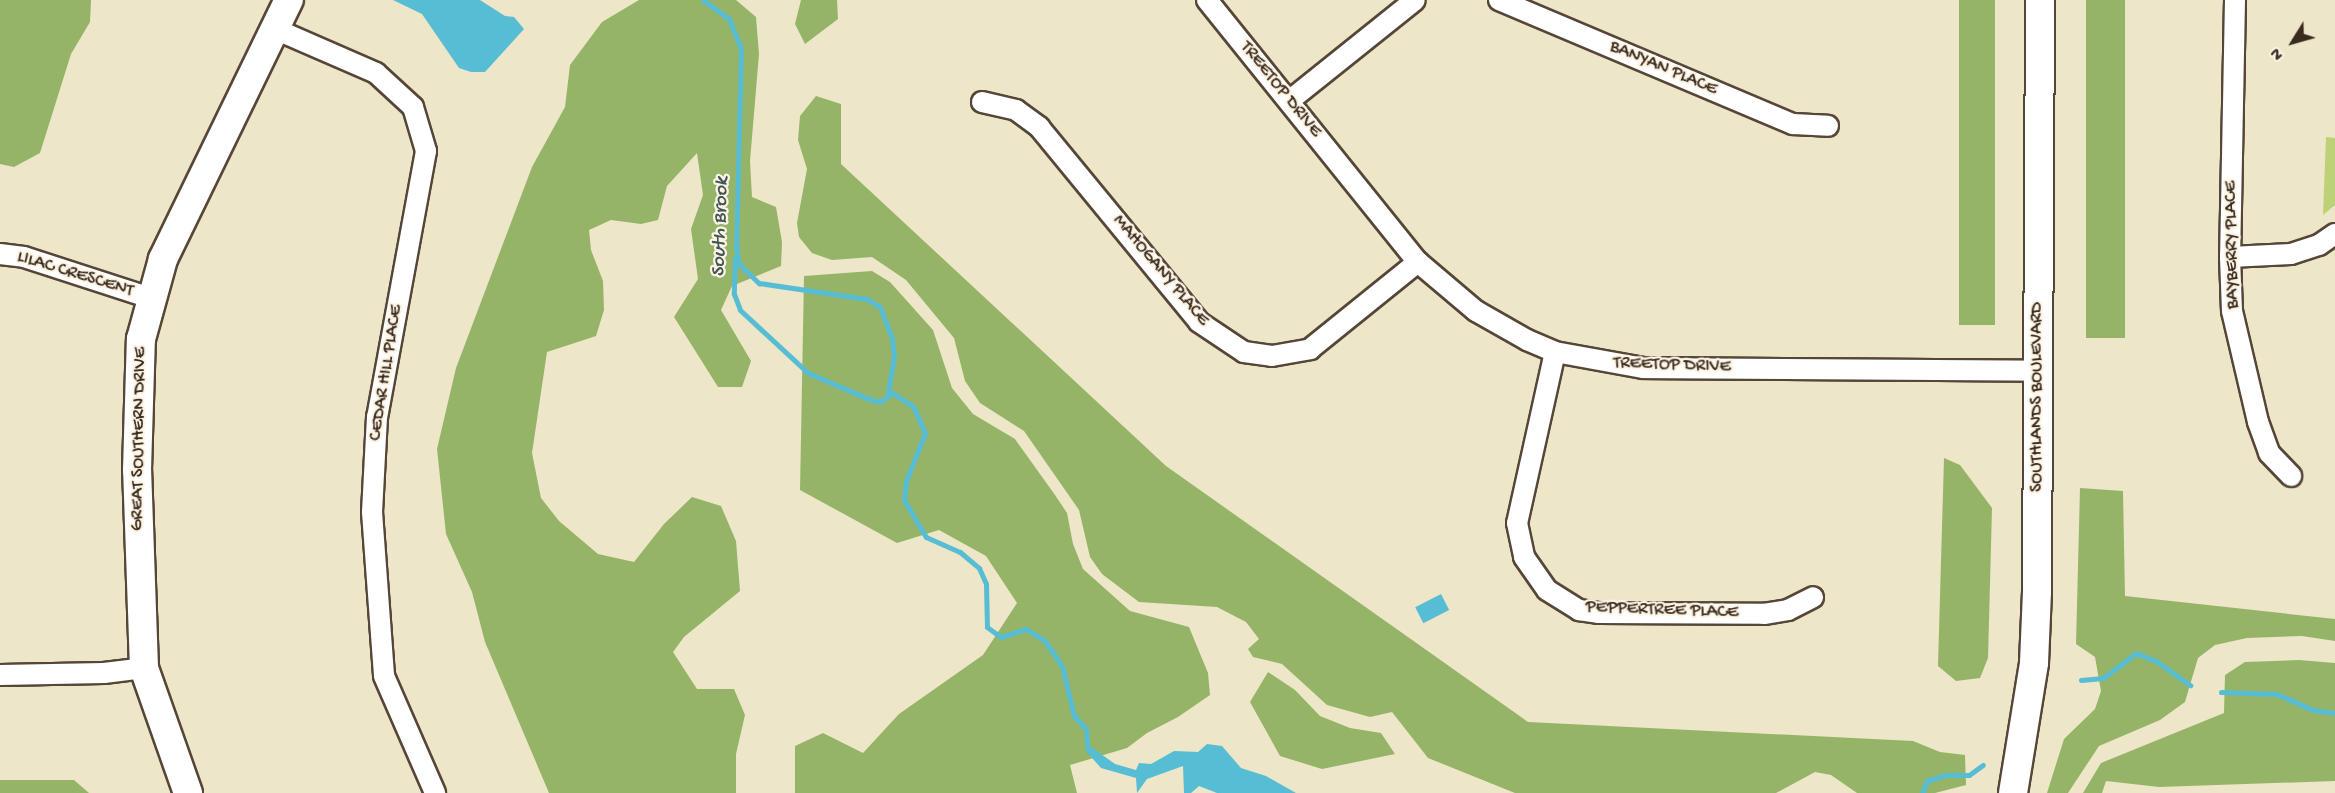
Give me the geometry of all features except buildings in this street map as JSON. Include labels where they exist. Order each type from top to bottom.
[{"type":"street","name":"GREAT SOUTHERN DRIVE","points":[[188,793],[144,668],[137,402],[141,339],[150,298],[163,259],[289,0]]},
{"type":"street","name":"TREETOP DRIVE","points":[[1207,0],[1418,262],[1476,311],[1555,352],[1643,368],[2040,371]]},
{"type":"street","points":[[1289,101],[1415,0]]},
{"type":"street","name":"BANYAN PLACE","points":[[1499,0],[1793,124],[1828,126]]},
{"type":"street","name":"SOUTHLANDS BOULEVARD","points":[[2013,793],[2034,663],[2040,371],[2036,192],[2040,0]]},
{"type":"street","name":"BAYBERRY PLACE","points":[[2235,0],[2230,257],[2232,310],[2252,400],[2269,453],[2291,476]]},
{"type":"street","name":"CEDAR HILL PLACE","points":[[275,29],[376,73],[413,107],[426,151],[378,417],[372,512],[384,676],[435,793]]},
{"type":"street","name":"MAHOGANY PLACE","points":[[982,102],[1016,110],[1039,127],[1199,322],[1244,352],[1286,356],[1310,349],[1418,262]]},
{"type":"street","points":[[2230,257],[2291,254],[2319,245],[2335,234]]},
{"type":"street","name":"LILAC CRESCENT","points":[[0,254],[24,257],[150,298]]},
{"type":"street","name":"PEPPERTREE PLACE","points":[[1555,352],[1517,523],[1524,557],[1546,590],[1579,610],[1598,613],[1755,614],[1788,610],[1813,597]]},
{"type":"street","points":[[0,675],[104,673],[144,668]]},
{"type":"green space","points":[[0,0],[91,0],[90,22],[71,54],[40,153],[14,167],[0,164]]},
{"type":"green space","points":[[639,0],[736,0],[756,17],[759,54],[750,161],[752,197],[776,207],[782,242],[781,266],[732,286],[721,310],[751,361],[742,387],[718,387],[674,317],[698,279],[691,229],[703,195],[697,153],[667,186],[658,220],[641,224],[611,220],[589,230],[591,250],[603,281],[604,310],[596,336],[547,352],[532,453],[541,498],[559,521],[598,554],[634,562],[664,524],[692,497],[721,506],[736,541],[740,591],[684,637],[673,652],[697,689],[734,689],[745,715],[736,754],[736,793],[549,793],[485,642],[472,592],[446,534],[437,449],[456,368],[532,167],[565,107],[570,65],[602,22]]},
{"type":"green space","points":[[801,0],[837,0],[838,19],[805,44],[795,24]]},
{"type":"green space","points":[[1959,0],[1995,0],[1995,325],[1959,325]]},
{"type":"green space","points":[[2086,0],[2125,0],[2125,338],[2086,338]]},
{"type":"green space","points":[[816,96],[841,104],[841,164],[1166,466],[1528,722],[1913,741],[1940,752],[1965,755],[1966,785],[1935,793],[1857,793],[1831,775],[1815,772],[1776,793],[1515,793],[1428,758],[1392,712],[1370,717],[1327,705],[1282,664],[1253,657],[1248,649],[1259,639],[1246,622],[1217,607],[1139,602],[1102,574],[1090,557],[1079,510],[1024,431],[980,403],[965,381],[954,338],[906,280],[872,257],[832,260],[812,253],[799,237],[797,223],[807,169],[798,140],[800,116]]},
{"type":"green space","points":[[2326,137],[2335,138],[2335,205],[2323,215]]},
{"type":"green space","points":[[872,271],[890,282],[933,330],[952,388],[973,414],[1015,439],[1055,495],[1067,513],[1073,544],[1083,569],[1130,611],[1189,627],[1208,673],[1210,695],[1178,717],[1147,733],[1127,748],[1070,765],[1077,793],[795,793],[795,746],[823,733],[863,753],[899,714],[983,655],[1017,603],[986,556],[939,530],[897,543],[800,490],[804,276]]},
{"type":"green space","points":[[1944,458],[1960,465],[1992,508],[1988,658],[1980,678],[1956,681],[1938,666]]},
{"type":"green space","points":[[2080,488],[2123,491],[2125,596],[2335,619],[2335,641],[2302,636],[2247,638],[2215,645],[2198,658],[2185,702],[2160,720],[2099,746],[2068,793],[2047,793],[2064,739],[2095,709],[2101,691],[2095,657],[2076,644]]},
{"type":"green space","points":[[2299,660],[2335,663],[2335,781],[2159,787],[2106,781],[2102,793],[2083,793],[2101,763],[2224,713],[2225,675],[2245,662]]},
{"type":"green space","points":[[1268,672],[1295,690],[1320,716],[1350,728],[1381,733],[1395,754],[1322,769],[1280,756],[1250,702]]},
{"type":"green space","points":[[0,780],[74,780],[89,793],[0,793]]},
{"type":"water","points":[[393,0],[480,0],[505,16],[514,17],[524,29],[485,72],[471,72],[459,68],[422,14]]},
{"type":"water","points":[[1441,594],[1449,610],[1423,623],[1415,607]]},
{"type":"water","points":[[1087,744],[1115,764],[1136,770],[1139,763],[1151,764],[1174,751],[1198,752],[1207,744],[1222,746],[1241,768],[1266,776],[1296,793],[1217,793],[1199,786],[1191,793],[1184,793],[1183,766],[1147,779],[1137,793],[1136,778],[1101,768],[1085,750]]},
{"type":"waterway","name":"South Brook","points":[[703,0],[729,19],[741,48],[736,249]]},
{"type":"waterway","points":[[736,246],[739,264],[759,283],[867,299],[880,307],[892,338],[894,357],[888,390],[913,406],[925,433],[906,481],[904,500],[926,537],[960,552],[979,568],[986,584],[987,627],[1001,637],[1026,629],[1045,641],[1062,666],[1074,716],[1086,729],[1087,744]]},
{"type":"waterway","name":"South Brook","points":[[735,258],[734,294],[740,310],[808,373],[880,402],[892,393]]},
{"type":"waterway","points":[[2081,680],[2103,678],[2136,653],[2156,661],[2190,685]]},
{"type":"waterway","points":[[2221,692],[2277,694],[2313,710],[2335,713]]},
{"type":"waterway","points":[[1922,793],[1927,781],[1945,775],[1969,775],[1983,765]]}]
